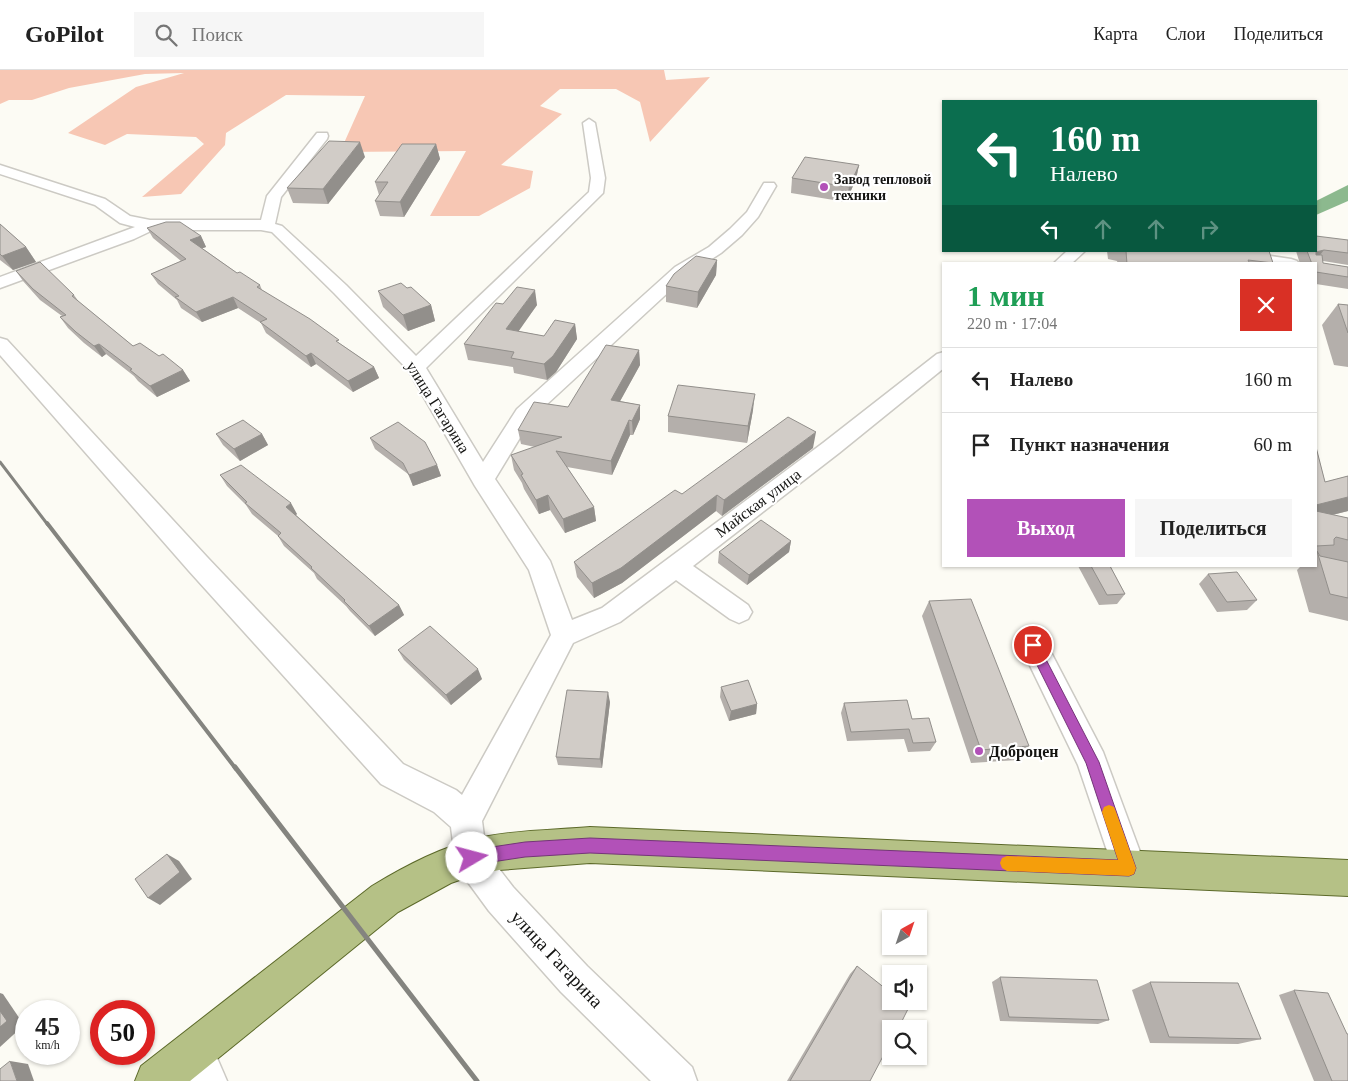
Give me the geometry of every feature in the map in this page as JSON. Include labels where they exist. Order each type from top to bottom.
[{"type":"main road","points":[[156,1081],[201,1066],[385,899],[417,880],[472,858],[525,850],[590,846],[1348,878]]},
{"type":"street","points":[[416,367],[596,193],[598,178],[589,123]]},
{"type":"street","points":[[267,226],[274,196],[322,136]]},
{"type":"street","name":"улица Гагарина","points":[[0,169],[22,178],[100,202],[125,220],[150,226],[243,224],[267,226],[277,229],[306,245],[347,296],[416,367],[483,480],[540,568],[564,635]]},
{"type":"street","points":[[483,480],[524,414],[681,271],[716,250],[736,232],[753,214],[769,186]]},
{"type":"street","points":[[0,283],[128,236],[150,226]]},
{"type":"street","points":[[1063,262],[1076,252]]},
{"type":"street","points":[[1209,252],[1276,262]]},
{"type":"street","points":[[0,344],[198,564],[392,774],[445,800],[466,819],[564,635]]},
{"type":"street","name":"Майская улица","points":[[564,635],[611,615],[830,448],[942,360]]},
{"type":"street","points":[[675,566],[739,612]]},
{"type":"street","points":[[1033,645],[1092,762],[1129,868]]},
{"type":"street","name":"улица Гагарина","points":[[466,819],[472,858],[501,899],[574,979],[678,1081]]},
{"type":"shaded area","points":[[0,70],[664,70],[666,80],[710,77],[650,142],[640,102],[616,89],[560,89],[540,106],[562,114],[501,165],[533,171],[530,188],[479,216],[430,216],[466,151],[340,152],[365,96],[286,95],[226,133],[225,145],[181,194],[142,197],[204,144],[196,137],[127,134],[105,145],[68,133],[136,87],[184,73],[145,74],[69,88],[32,100],[9,100],[0,104]]},
{"type":"shaded area","points":[[1348,185],[1348,201],[1317,215],[1317,200]]},
{"type":"building","points":[[329,141],[360,142],[323,189],[287,188]]},
{"type":"building","points":[[402,144],[436,144],[400,202],[375,201],[388,182],[375,182]]},
{"type":"building","points":[[805,157],[859,165],[849,187],[792,178]]},
{"type":"building","points":[[166,222],[180,222],[201,236],[190,240],[237,273],[240,272],[260,285],[257,287],[310,319],[339,340],[336,341],[374,367],[348,381],[311,353],[306,356],[260,322],[267,319],[233,297],[196,312],[175,297],[179,296],[151,274],[186,259],[147,228]]},
{"type":"building","points":[[0,224],[26,247],[2,256],[0,254]]},
{"type":"building","points":[[1317,236],[1348,240],[1348,253],[1324,250],[1317,252]]},
{"type":"building","points":[[1126,252],[1269,252],[1273,262],[1248,260],[1249,262],[1127,262]]},
{"type":"building","points":[[1307,252],[1316,252],[1316,255],[1322,255],[1323,263],[1348,267],[1348,277],[1317,272],[1317,262],[1311,262]]},
{"type":"building","points":[[696,256],[717,260],[698,292],[666,286],[674,274]]},
{"type":"building","points":[[40,262],[74,295],[72,296],[133,346],[140,343],[159,356],[163,354],[183,370],[150,386],[130,370],[132,369],[99,344],[94,346],[60,317],[66,315],[33,289],[16,271]]},
{"type":"building","points":[[401,283],[407,288],[411,287],[431,305],[403,315],[378,291]]},
{"type":"building","points":[[517,287],[535,290],[506,329],[544,336],[555,320],[575,324],[553,356],[544,364],[511,358],[514,352],[464,344],[496,303],[503,304]]},
{"type":"building","points":[[1338,304],[1348,305],[1348,333]]},
{"type":"building","points":[[606,345],[639,350],[611,400],[640,405],[632,421],[629,420],[611,461],[556,451],[594,507],[563,519],[548,495],[536,500],[511,455],[562,437],[518,430],[534,402],[568,407]]},
{"type":"building","points":[[678,385],[755,394],[748,426],[668,416]]},
{"type":"building","points":[[788,417],[816,432],[724,500],[717,495],[621,568],[592,583],[574,562],[675,490],[682,494]]},
{"type":"building","points":[[243,420],[262,434],[234,449],[216,434]]},
{"type":"building","points":[[398,422],[425,442],[437,465],[409,475],[403,463],[370,438]]},
{"type":"building","points":[[1317,451],[1325,482],[1348,476],[1348,497],[1317,505]]},
{"type":"building","points":[[241,465],[291,503],[286,507],[399,605],[369,626],[312,567],[278,536],[281,533],[245,503],[247,502],[220,475]]},
{"type":"building","points":[[1317,511],[1348,518],[1348,540],[1336,537],[1334,545],[1317,546]]},
{"type":"building","points":[[761,520],[791,541],[749,575],[719,552]]},
{"type":"building","points":[[1317,551],[1320,556],[1348,562],[1348,598],[1330,594]]},
{"type":"building","points":[[1092,567],[1111,567],[1125,594],[1107,595]]},
{"type":"building","points":[[1237,572],[1257,600],[1227,602],[1208,574]]},
{"type":"building","points":[[971,599],[1029,746],[981,750],[929,601]]},
{"type":"building","points":[[430,626],[478,669],[446,695],[398,650]]},
{"type":"building","points":[[748,680],[757,704],[731,711],[721,687]]},
{"type":"building","points":[[567,690],[608,692],[600,759],[556,757]]},
{"type":"building","points":[[907,700],[912,719],[929,718],[936,742],[913,743],[909,729],[851,732],[844,703]]},
{"type":"building","points":[[167,854],[180,872],[148,898],[135,879]]},
{"type":"building","points":[[857,966],[882,986],[882,1010],[908,1010],[902,1020],[882,1020],[882,1058],[870,1081],[790,1081]]},
{"type":"building","points":[[1000,977],[1097,980],[1109,1020],[1009,1017]]},
{"type":"building","points":[[1150,982],[1238,983],[1261,1039],[1169,1037]]},
{"type":"building","points":[[1294,990],[1328,993],[1348,1034],[1348,1081],[1332,1081]]},
{"type":"building","points":[[0,1011],[7,1021],[0,1027]]},
{"type":"building","points":[[10,1061],[17,1081],[0,1081],[0,1069]]},
{"type":"railway","points":[[0,462],[48,525]]},
{"type":"railway","points":[[47,523],[236,769]]},
{"type":"railway","points":[[235,767],[477,1081]]},
{"type":"slow traffic","points":[[1007,863],[1129,868],[1109,812]]},
{"type":"place","name":"Завод тепловой техники","points":[[824,187]]},
{"type":"place","name":"Доброцен","points":[[979,751]]},
{"type":"route","points":[[472,858],[525,850],[590,846],[1129,868],[1092,762],[1033,645]]}]
